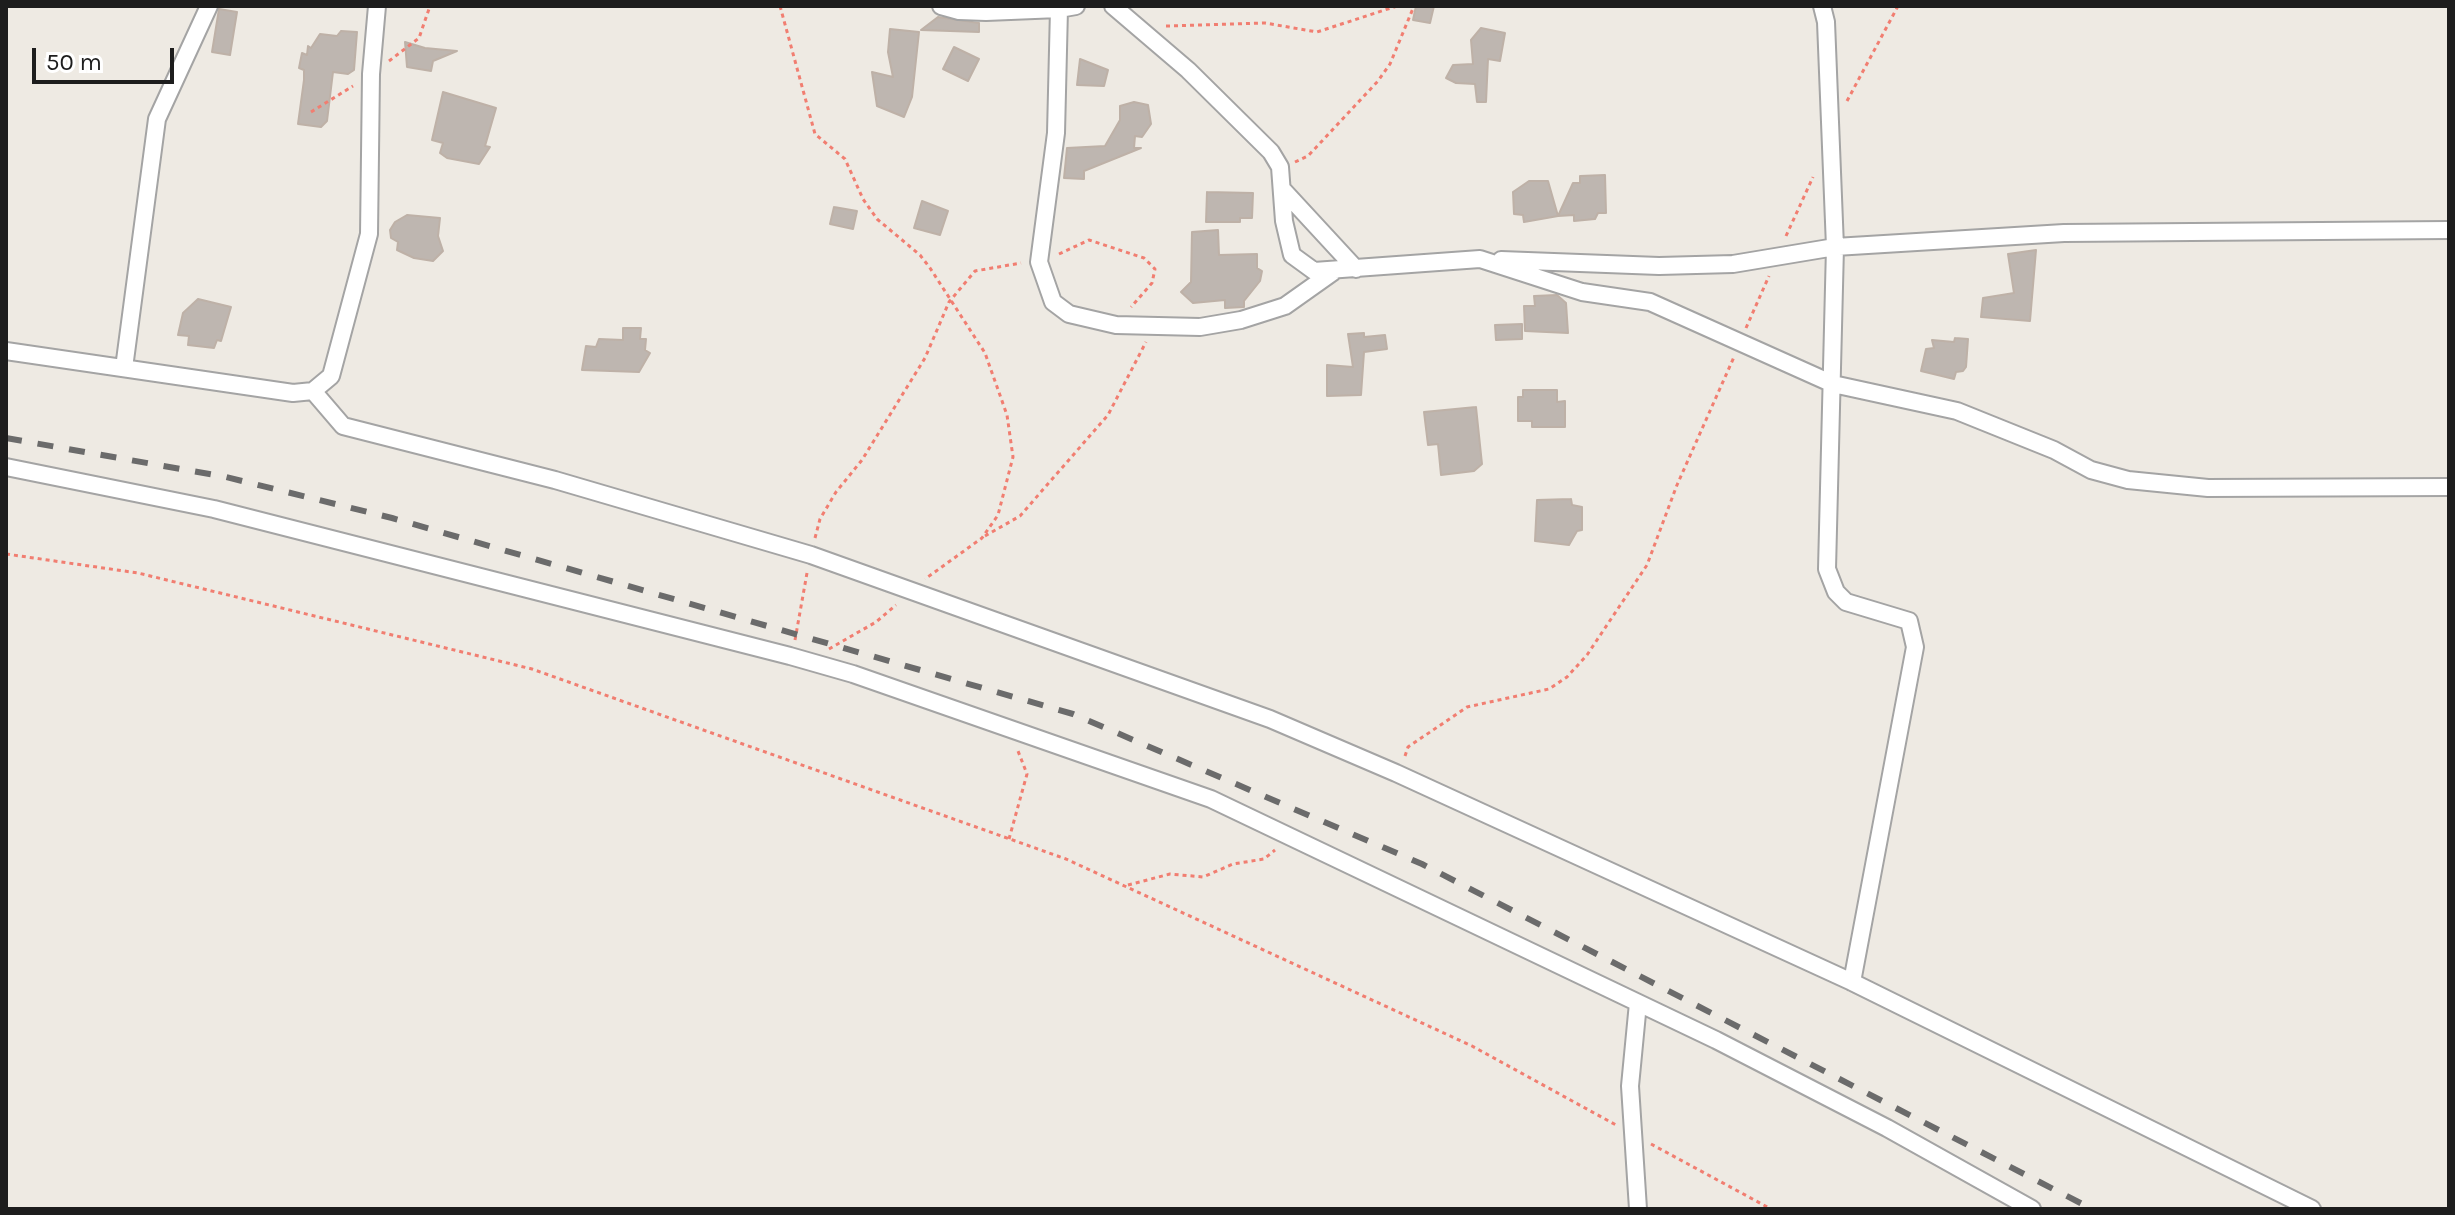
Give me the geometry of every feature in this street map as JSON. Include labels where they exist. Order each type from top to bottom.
[{"type":"street","points":[[124,368],[157,119],[209,6]]},
{"type":"street","points":[[6,351],[293,393],[313,391],[331,376],[369,234],[371,74],[377,6]]},
{"type":"street","points":[[941,6],[986,12],[1068,7],[1039,262],[1048,292],[1069,314],[1116,325],[1200,327],[1241,320],[1285,306],[1333,272]]},
{"type":"street","points":[[1113,6],[1143,29],[1271,152],[1280,167],[1284,221],[1292,255],[1314,271],[1480,259],[1659,266],[1733,264],[1775,260],[1835,247],[2064,233],[2449,230]]},
{"type":"street","points":[[1822,6],[1835,247],[1826,556],[1836,592],[1857,607],[1901,616],[1909,621],[1915,647],[1852,982]]},
{"type":"street","points":[[1283,190],[1356,269]]},
{"type":"street","points":[[1480,259],[1582,292],[1650,302],[1833,384],[1957,411],[2054,450],[2091,470],[2128,480],[2208,488],[2449,487]]},
{"type":"street","points":[[313,391],[343,426],[555,480],[811,555],[1270,719],[1396,773],[1852,982],[2312,1209]]},
{"type":"street","points":[[6,467],[214,509],[790,656],[1211,799],[1638,1003],[1887,1128],[2032,1209]]},
{"type":"street","points":[[1638,1003],[1630,1086],[1638,1209]]},
{"type":"path","points":[[780,6],[815,134],[845,159],[863,199],[877,219],[920,255],[985,353],[1007,415],[1013,457],[998,515],[982,538]]},
{"type":"path","points":[[1143,29],[1265,23],[1317,32],[1397,6]]},
{"type":"path","points":[[1280,167],[1308,156],[1378,81],[1390,64],[1414,6]]},
{"type":"path","points":[[790,656],[820,519],[925,358],[949,302],[975,271],[1005,263],[1039,262],[1089,240],[1144,258],[1155,269],[1152,283],[1116,325]]},
{"type":"path","points":[[815,663],[822,653],[876,622],[982,538],[1020,516],[1108,415],[1155,326]]},
{"type":"path","points":[[1396,773],[1407,764],[1404,754],[1408,747],[1467,707],[1528,695],[1560,684],[1587,655],[1642,576],[1652,545]]},
{"type":"path","points":[[6,554],[138,573],[532,669],[1066,859],[1472,1046],[1771,1209]]},
{"type":"path","points":[[1004,727],[1022,758],[1027,774],[1009,839]]},
{"type":"path","points":[[1126,886],[1170,874],[1203,877],[1233,864],[1256,862],[1290,837]]},
{"type":"building","points":[[1416,6],[1434,6],[1430,23],[1413,20]]},
{"type":"building","points":[[219,9],[237,12],[230,55],[212,52]]},
{"type":"building","points":[[938,17],[979,23],[979,32],[921,30]]},
{"type":"building","points":[[1481,28],[1505,33],[1500,61],[1488,59],[1486,102],[1477,102],[1475,84],[1456,83],[1446,78],[1453,65],[1473,64],[1471,40]]},
{"type":"building","points":[[890,29],[919,32],[912,97],[904,117],[877,106],[872,72],[893,77],[888,52]]},
{"type":"building","points":[[341,31],[357,32],[354,70],[348,74],[333,72],[327,121],[321,127],[298,124],[304,80],[304,70],[299,68],[302,53],[307,55],[308,46],[311,48],[320,34],[337,36]]},
{"type":"building","points":[[405,42],[425,48],[457,51],[433,61],[431,71],[407,67]]},
{"type":"building","points":[[954,47],[979,59],[968,81],[943,69]]},
{"type":"building","points":[[1080,59],[1108,70],[1104,86],[1077,85]]},
{"type":"building","points":[[443,92],[496,108],[485,146],[490,147],[479,164],[447,158],[440,153],[443,143],[432,140]]},
{"type":"building","points":[[1134,102],[1148,105],[1151,124],[1142,137],[1135,136],[1134,148],[1141,148],[1084,171],[1084,179],[1064,178],[1067,148],[1105,146],[1120,120],[1120,106]]},
{"type":"building","points":[[1605,175],[1606,213],[1598,213],[1595,219],[1574,221],[1574,215],[1558,216],[1573,183],[1580,183],[1580,176]]},
{"type":"building","points":[[1529,181],[1548,181],[1558,216],[1524,222],[1523,215],[1514,214],[1513,192]]},
{"type":"building","points":[[1207,192],[1253,193],[1252,218],[1240,218],[1240,222],[1206,222]]},
{"type":"building","points":[[922,201],[948,211],[940,235],[914,228]]},
{"type":"building","points":[[834,207],[857,211],[853,229],[830,224]]},
{"type":"building","points":[[407,215],[440,218],[438,236],[443,251],[433,261],[414,258],[397,250],[398,242],[391,238],[390,230],[395,222]]},
{"type":"building","points":[[1218,230],[1219,255],[1257,254],[1257,268],[1262,271],[1260,281],[1244,301],[1244,307],[1225,308],[1225,300],[1193,303],[1181,292],[1191,282],[1192,232]]},
{"type":"building","points":[[2036,250],[2030,321],[1981,317],[1983,298],[2014,293],[2008,254]]},
{"type":"building","points":[[1557,295],[1566,303],[1568,333],[1525,331],[1524,306],[1535,306],[1534,296]]},
{"type":"building","points":[[198,299],[231,307],[221,341],[217,340],[214,348],[188,345],[189,336],[178,335],[183,313]]},
{"type":"building","points":[[1522,324],[1522,339],[1496,340],[1495,325]]},
{"type":"building","points":[[623,328],[641,328],[640,339],[646,339],[645,350],[650,353],[639,372],[582,370],[586,346],[596,347],[599,339],[623,340]]},
{"type":"building","points":[[1364,333],[1364,337],[1385,335],[1387,349],[1364,352],[1361,395],[1327,396],[1327,365],[1353,367],[1348,334]]},
{"type":"building","points":[[1955,338],[1968,339],[1963,371],[1956,372],[1954,379],[1921,371],[1926,349],[1934,348],[1932,340],[1954,342]]},
{"type":"building","points":[[1523,390],[1557,390],[1557,402],[1565,401],[1565,427],[1532,427],[1532,421],[1518,421],[1518,397],[1523,397]]},
{"type":"building","points":[[1476,407],[1482,464],[1474,471],[1441,475],[1438,444],[1428,445],[1424,412]]},
{"type":"building","points":[[1571,499],[1572,505],[1582,507],[1582,530],[1577,531],[1569,545],[1535,541],[1537,500]]},
{"type":"railway","points":[[6,438],[226,477],[392,518],[1073,714],[1422,864],[2092,1209]]}]
